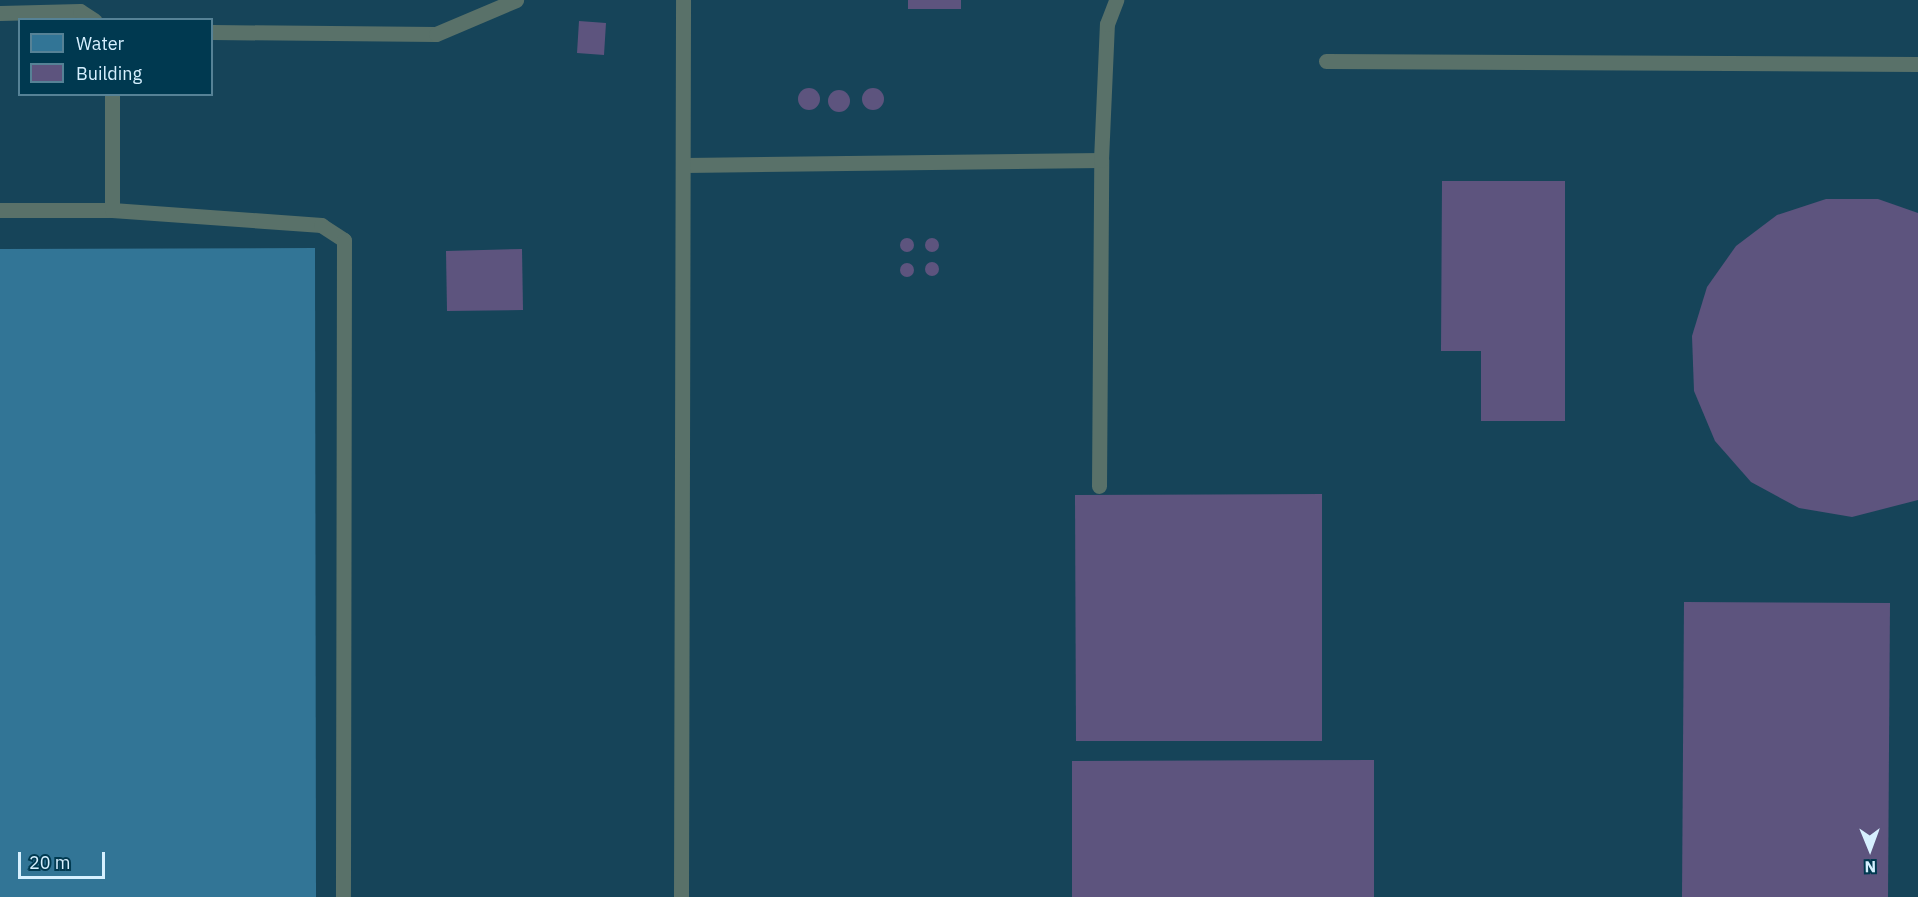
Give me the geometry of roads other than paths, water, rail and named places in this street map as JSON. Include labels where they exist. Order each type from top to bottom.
[{"type":"lane","points":[[213,32],[436,34],[490,5],[516,0]]},
{"type":"lane","points":[[681,897],[685,165],[683,0]]},
{"type":"lane","points":[[1099,486],[1101,160],[1107,24],[1116,0]]},
{"type":"lane","points":[[0,13],[80,5],[92,18]]},
{"type":"lane","points":[[1326,60],[1918,64]]},
{"type":"lane","points":[[112,96],[112,210]]},
{"type":"lane","points":[[685,165],[1101,160]]},
{"type":"lane","points":[[0,210],[112,210],[321,225],[344,240],[344,897]]},
{"type":"water","points":[[315,248],[316,897],[0,897],[0,249]]}]
